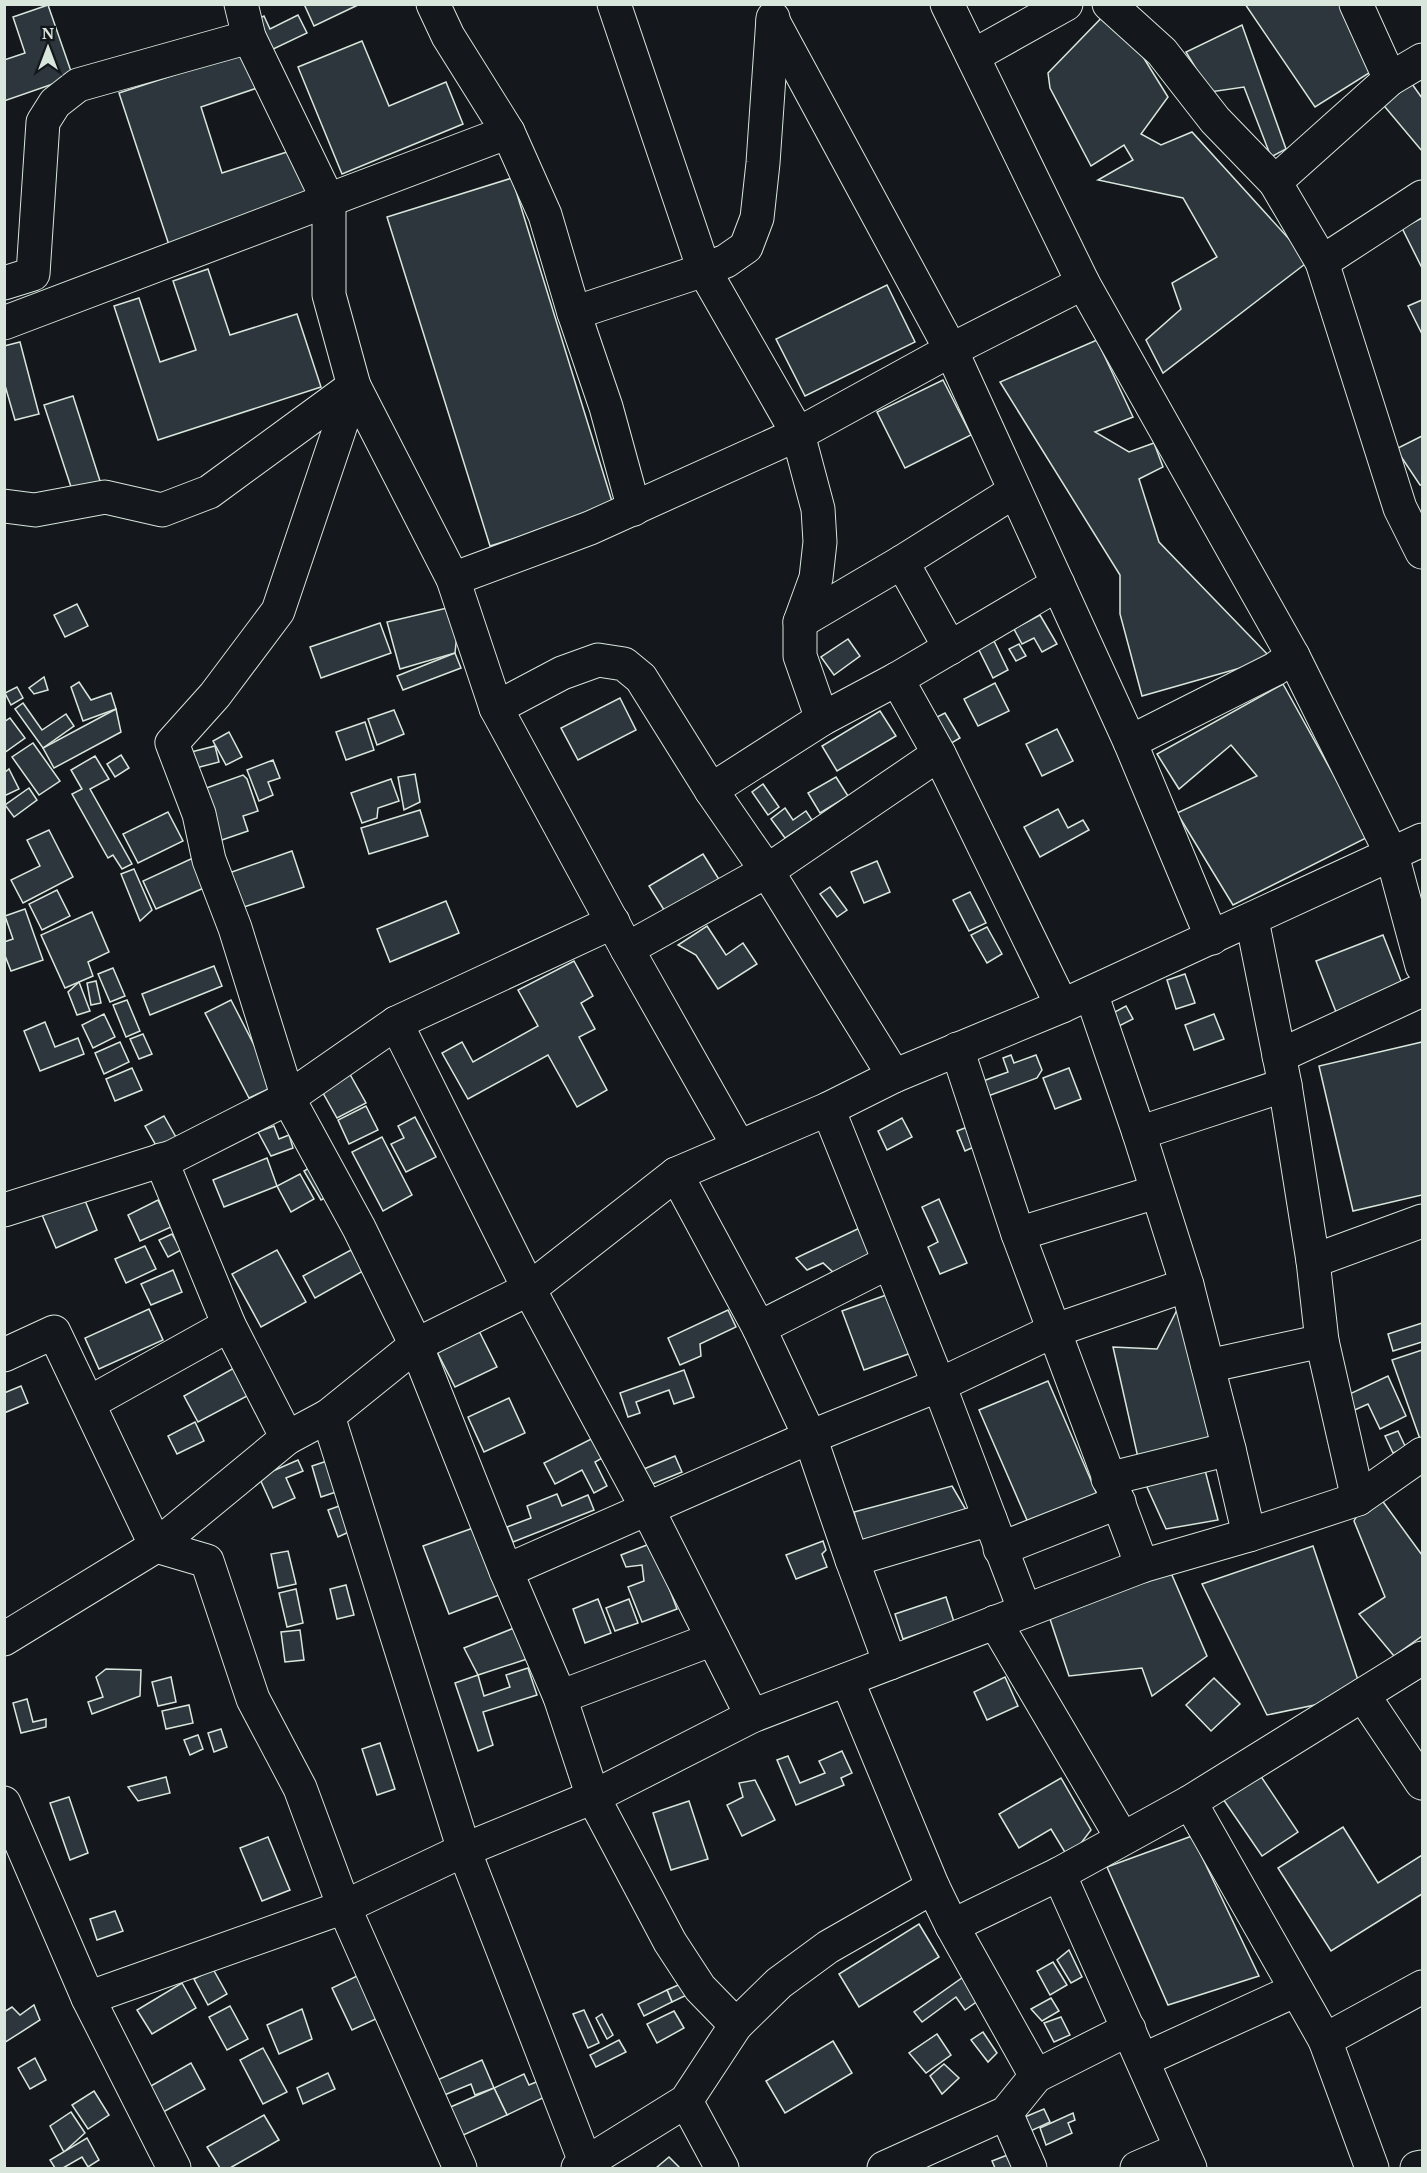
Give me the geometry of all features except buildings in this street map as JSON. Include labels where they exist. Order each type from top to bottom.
[{"type":"street","points":[[241,4],[249,37],[328,202],[329,295],[354,386],[453,579],[496,708],[739,1147]]},
{"type":"street","points":[[434,4],[448,36],[508,132],[545,215],[574,313],[606,407],[634,509]]},
{"type":"street","points":[[614,4],[704,270],[798,434],[818,509],[820,542],[816,578],[800,622],[800,656],[822,719]]},
{"type":"street","points":[[947,4],[1083,283],[1293,656],[1392,855],[1422,966]]},
{"type":"street","points":[[973,56],[1066,4]]},
{"type":"street","points":[[1109,4],[1162,52],[1215,120],[1275,182],[1322,262],[1411,503],[1422,552]]},
{"type":"street","points":[[1356,4],[1390,79]]},
{"type":"street","points":[[574,313],[704,270],[726,261],[746,247],[757,218],[773,13]]},
{"type":"street","points":[[773,13],[951,350],[1130,742],[1212,938]]},
{"type":"street","points":[[4,283],[33,274],[43,122],[55,103],[78,85],[249,37]]},
{"type":"street","points":[[1275,182],[1390,79],[1422,60]]},
{"type":"street","points":[[4,323],[508,132]]},
{"type":"street","points":[[1322,262],[1422,197]]},
{"type":"street","points":[[453,579],[634,509],[798,434],[951,350],[1083,283]]},
{"type":"street","points":[[4,506],[35,510],[105,497],[162,510],[209,492],[354,386]]},
{"type":"street","points":[[354,386],[278,611],[215,695],[172,742],[199,813],[209,860],[235,928],[288,1098],[359,1228],[416,1345],[506,1571],[560,1697],[593,1797],[670,1942],[700,1988],[736,2025]]},
{"type":"street","points":[[800,622],[902,562],[1015,490]]},
{"type":"street","points":[[902,562],[950,648]]},
{"type":"street","points":[[711,790],[822,719],[897,679],[1058,584]]},
{"type":"street","points":[[1130,742],[1275,669],[1293,656]]},
{"type":"street","points":[[496,708],[562,673],[597,660],[624,664],[641,678],[711,790],[767,871],[894,1076]]},
{"type":"street","points":[[897,679],[939,754],[1062,1006]]},
{"type":"street","points":[[4,1210],[172,1157],[288,1098],[396,1023],[620,935],[767,871],[939,754]]},
{"type":"street","points":[[4,1639],[156,1546],[287,1438],[328,1416],[416,1345],[529,1289],[676,1173],[828,1109],[894,1076],[1062,1006],[1422,840]]},
{"type":"street","points":[[1252,920],[1282,1071],[1313,1261],[1322,1341],[1358,1498]]},
{"type":"street","points":[[1139,1133],[1282,1071],[1422,990]]},
{"type":"street","points":[[1091,993],[1139,1133],[1187,1285],[1249,1534]]},
{"type":"street","points":[[396,1023],[529,1289],[648,1510],[752,1716]]},
{"type":"street","points":[[957,1049],[1018,1234],[1142,1566]]},
{"type":"street","points":[[828,1109],[939,1385],[995,1534],[1010,1617],[1122,1838]]},
{"type":"street","points":[[161,1160],[229,1325],[287,1438]]},
{"type":"street","points":[[676,1173],[759,1328],[810,1437],[890,1663]]},
{"type":"street","points":[[1018,1234],[1156,1192]]},
{"type":"street","points":[[1313,1261],[1422,1221]]},
{"type":"street","points":[[759,1328],[890,1262]]},
{"type":"street","points":[[506,1571],[810,1437],[939,1385],[1053,1331],[1187,1285]]},
{"type":"street","points":[[88,1403],[229,1325]]},
{"type":"street","points":[[4,1355],[54,1332],[156,1546],[207,1561],[253,1699],[300,1788],[345,1907],[460,2169]]},
{"type":"street","points":[[1208,1366],[1322,1341]]},
{"type":"street","points":[[328,1416],[464,1850],[582,2166],[686,2101],[736,2025],[779,1983],[828,1947],[933,1887]]},
{"type":"street","points":[[852,1560],[995,1534],[1229,1449]]},
{"type":"street","points":[[87,1998],[345,1907],[464,1850],[593,1797],[752,1716],[1142,1566],[1358,1498],[1422,1455]]},
{"type":"street","points":[[560,1697],[713,1639]]},
{"type":"street","points":[[952,1926],[1059,1874],[1190,1802],[1422,1658]]},
{"type":"street","points":[[847,1680],[933,1887],[952,1926],[1036,2076]]},
{"type":"street","points":[[1363,1695],[1422,1783]]},
{"type":"street","points":[[1190,1802],[1325,2040],[1372,2169]]},
{"type":"street","points":[[4,1803],[87,1998],[174,2169]]},
{"type":"street","points":[[1059,1874],[1186,2159],[1137,2169]]},
{"type":"street","points":[[1325,2040],[1422,1987]]},
{"type":"street","points":[[1143,2060],[1296,1990]]},
{"type":"street","points":[[884,2169],[1006,2113],[1036,2076],[1129,2029]]},
{"type":"street","points":[[686,2101],[722,2169]]},
{"type":"street","points":[[1006,2113],[1030,2169]]},
{"type":"street","points":[[1417,2169],[1422,2167]]}]
